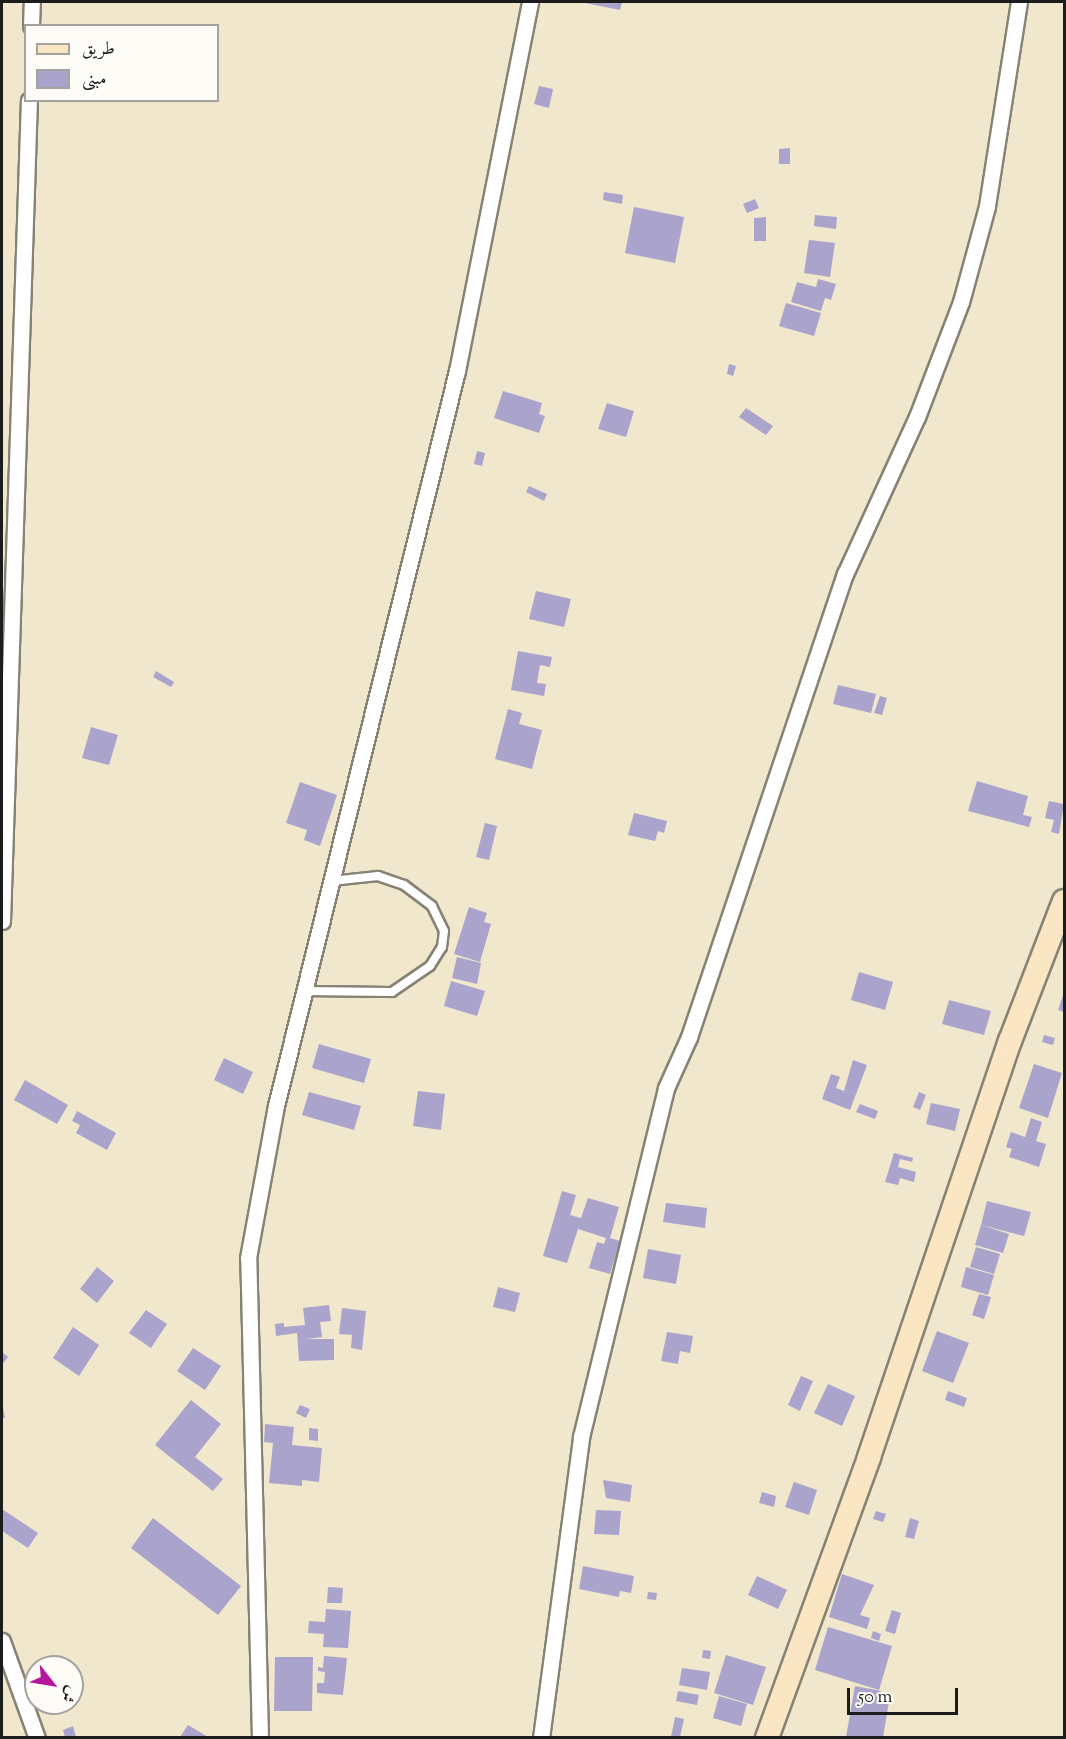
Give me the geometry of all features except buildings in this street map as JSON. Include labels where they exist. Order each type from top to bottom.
[{"type":"street","points":[[32,2],[32,24]]},
{"type":"street","points":[[260,1737],[248,1258],[276,1106],[303,991],[457,371],[530,2]]},
{"type":"street","points":[[542,1737],[581,1437],[666,1088],[689,1037],[845,574],[917,417],[961,302],[987,206],[1019,2]]},
{"type":"street","points":[[2,921],[28,102]]},
{"type":"street","points":[[767,1737],[869,1457],[1010,1041],[1065,901]]},
{"type":"street","points":[[2,1641],[37,1737]]},
{"type":"lane","points":[[303,991],[392,992],[430,966],[442,947],[444,931],[432,906],[404,885],[378,876],[329,881]]}]
